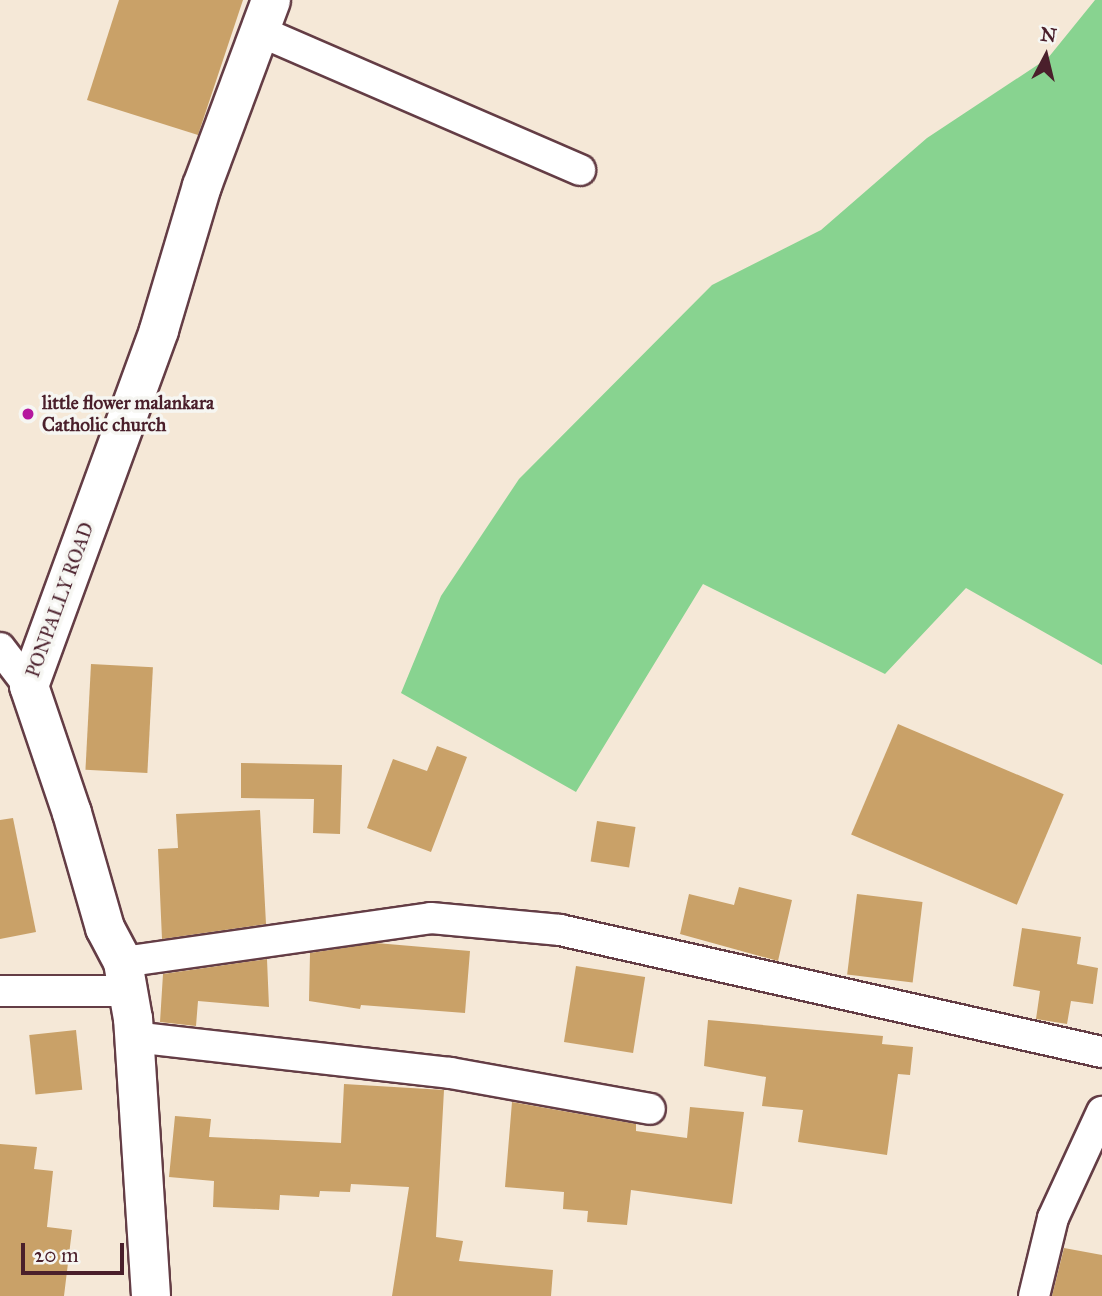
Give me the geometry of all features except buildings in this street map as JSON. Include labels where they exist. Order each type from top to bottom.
[{"type":"main road","name":"PONPALLY ROAD","points":[[151,1296],[134,1037],[125,977],[105,928],[72,813],[29,686],[159,330],[202,186],[265,15]]},
{"type":"street","points":[[265,15],[580,170]]},
{"type":"street","points":[[0,648],[29,686]]},
{"type":"street","points":[[0,990],[125,977],[431,918],[560,930],[1102,1052]]},
{"type":"street","points":[[134,1037],[450,1073],[650,1109]]},
{"type":"street","points":[[1034,1296],[1053,1218],[1102,1112]]},
{"type":"green space","points":[[1095,0],[1102,0],[1102,665],[966,588],[885,674],[703,584],[576,792],[401,693],[441,596],[519,479],[712,285],[821,230],[927,138],[1048,58]]},
{"type":"place","name":"little flower malankara Catholic church","points":[[28,414]]}]
